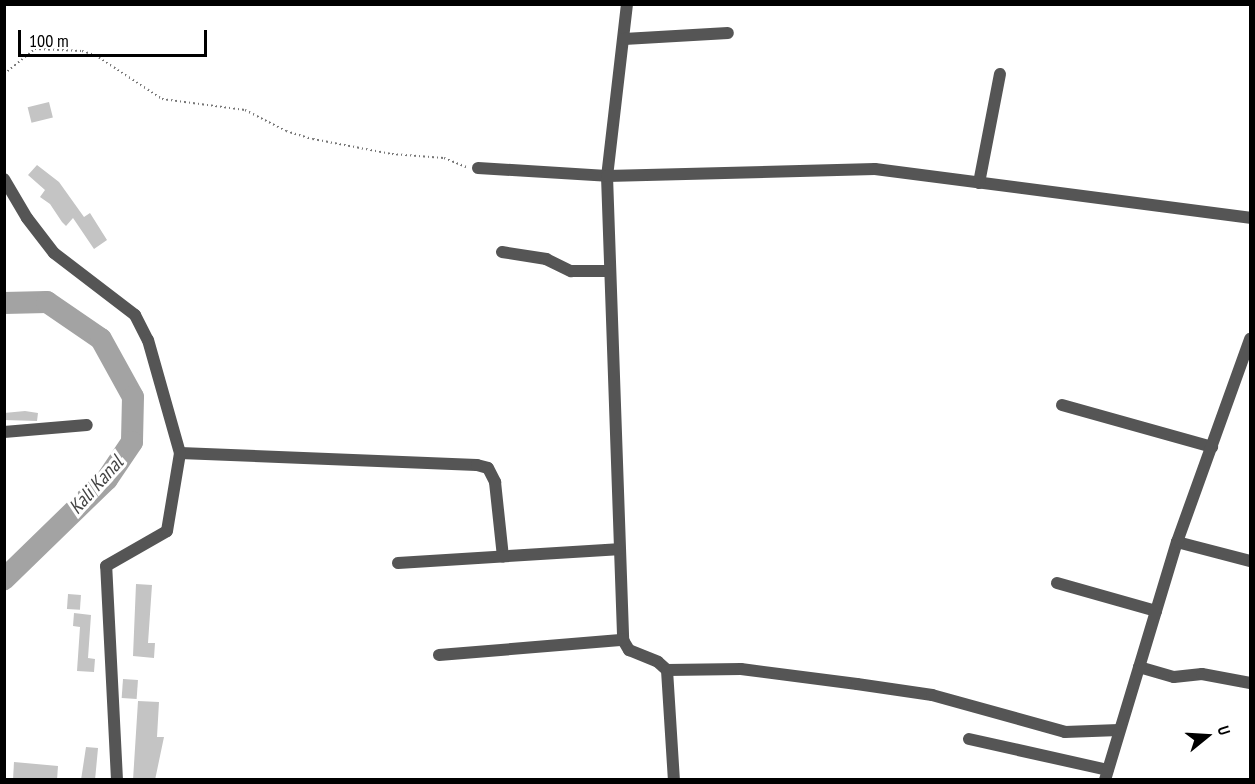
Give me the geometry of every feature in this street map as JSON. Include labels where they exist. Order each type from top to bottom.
[{"type":"street","points":[[627,4],[607,176],[622,640],[629,650],[658,662],[666,670],[674,780]]},
{"type":"street","points":[[624,39],[728,33]]},
{"type":"street","points":[[979,183],[1000,74]]},
{"type":"street","points":[[478,168],[607,176],[875,169],[1251,218]]},
{"type":"street","points":[[4,179],[27,218],[54,253],[135,315],[148,340],[180,453],[167,531],[106,566],[117,780]]},
{"type":"street","points":[[502,252],[546,259],[571,271],[610,271]]},
{"type":"street","points":[[969,739],[1106,775],[1177,542],[1248,356],[1251,339]]},
{"type":"street","points":[[1062,405],[1212,447]]},
{"type":"street","points":[[4,432],[87,425]]},
{"type":"street","points":[[180,453],[477,465],[488,468],[495,482],[503,557]]},
{"type":"street","points":[[1177,542],[1251,561]]},
{"type":"street","points":[[398,563],[618,549]]},
{"type":"street","points":[[1057,583],[1156,611]]},
{"type":"street","points":[[439,655],[622,640]]},
{"type":"street","points":[[1138,667],[1174,677],[1202,674],[1251,683]]},
{"type":"street","points":[[666,670],[741,669],[856,684],[932,695],[1065,732],[1119,730]]},
{"type":"path","points":[[4,74],[30,51],[82,51],[95,55],[148,92],[170,102],[245,110],[286,131],[313,139],[392,154],[444,158],[453,164],[478,168]]},
{"type":"building","points":[[49,102],[53,118],[32,123],[28,107]]},
{"type":"building","points":[[37,165],[59,182],[84,217],[90,213],[107,240],[94,249],[73,218],[66,226],[62,222],[50,204],[40,197],[45,190],[28,175]]},
{"type":"building","points":[[25,411],[38,413],[37,421],[4,420],[4,413]]},
{"type":"building","points":[[136,584],[152,585],[148,643],[155,643],[154,658],[133,656]]},
{"type":"building","points":[[68,594],[81,595],[80,610],[67,609]]},
{"type":"building","points":[[74,613],[91,615],[88,658],[95,659],[94,672],[77,671],[80,627],[73,626]]},
{"type":"building","points":[[123,679],[138,680],[137,699],[122,698]]},
{"type":"building","points":[[138,701],[159,702],[157,737],[164,737],[155,780],[133,780]]},
{"type":"building","points":[[86,747],[98,748],[95,780],[81,780]]},
{"type":"building","points":[[14,762],[58,766],[57,780],[13,780]]},
{"type":"waterway","name":"Kali Kanal","points":[[4,303],[47,302],[101,339],[133,397],[132,442],[107,479],[4,579]]}]
